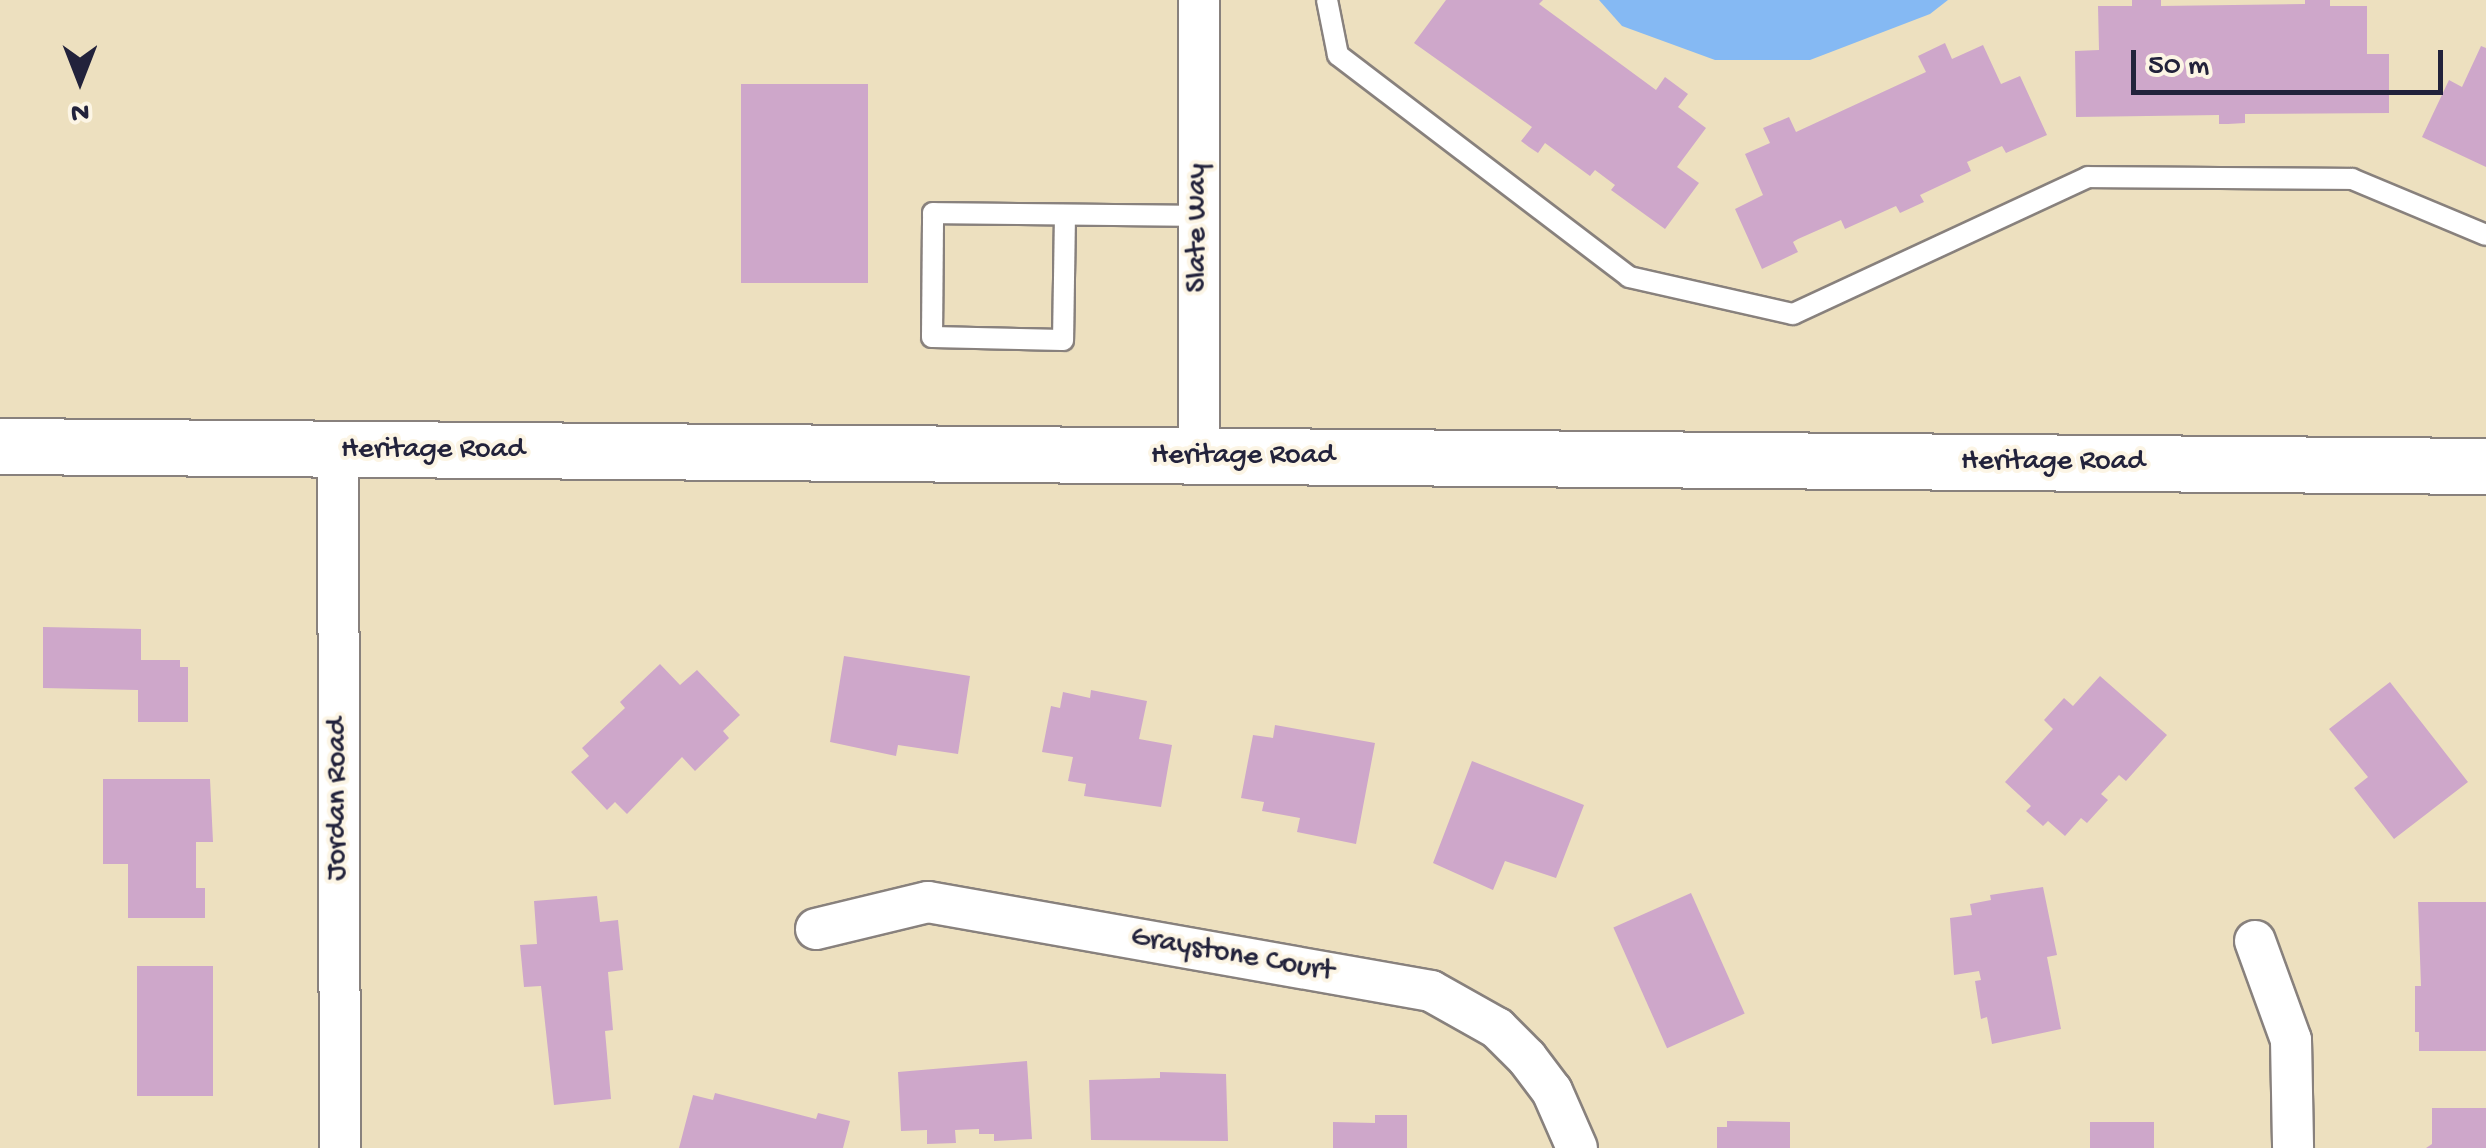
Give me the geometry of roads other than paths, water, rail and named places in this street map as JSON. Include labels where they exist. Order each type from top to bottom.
[{"type":"main road","name":"Heritage Road","points":[[0,446],[2486,466]]},
{"type":"street","name":"Slate Way","points":[[1199,0],[1199,457]]},
{"type":"street","name":"Jordan Road","points":[[338,450],[340,1148]]},
{"type":"street","name":"Graystone Court","points":[[816,929],[928,902],[1430,991],[1498,1028],[1528,1058],[1552,1091],[1576,1148]]},
{"type":"street","points":[[2255,941],[2291,1040],[2292,1148]]},
{"type":"lane","points":[[1326,0],[1338,55],[1629,277],[1793,314],[2088,177],[2352,179],[2486,235]]},
{"type":"lane","points":[[1065,215],[1063,340],[932,337],[934,214],[1199,216]]},
{"type":"water","points":[[1599,0],[1948,0],[1930,14],[1810,60],[1715,60],[1622,26]]}]
